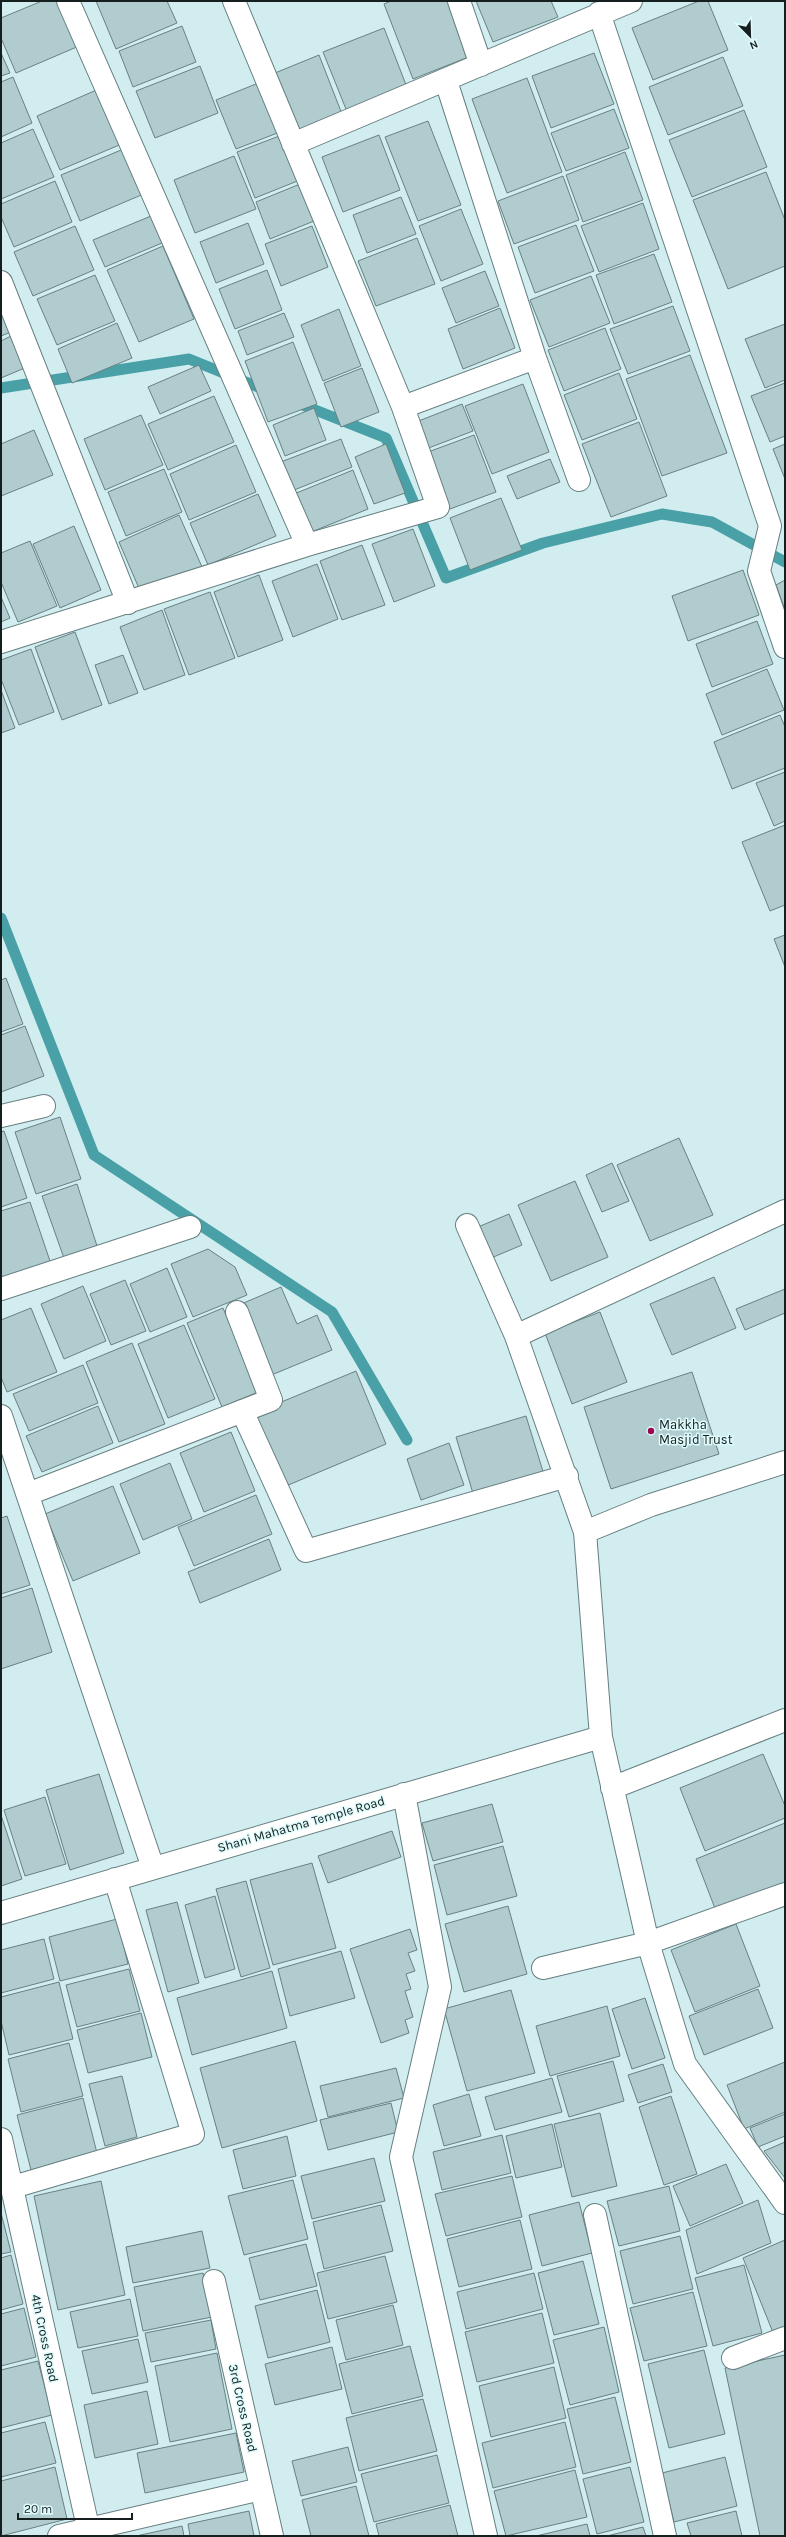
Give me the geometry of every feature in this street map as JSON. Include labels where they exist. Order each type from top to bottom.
[{"type":"street","points":[[68,1],[307,545]]},
{"type":"street","points":[[1,642],[307,545],[438,508],[403,407],[234,1]]},
{"type":"street","points":[[459,1],[481,64]]},
{"type":"street","points":[[293,144],[446,81],[481,64],[630,1]]},
{"type":"street","points":[[599,13],[770,526],[759,571],[785,648]]},
{"type":"street","points":[[446,81],[535,358],[579,480]]},
{"type":"street","points":[[1,282],[128,603]]},
{"type":"street","points":[[403,407],[535,358]]},
{"type":"street","points":[[1,1116],[44,1106]]},
{"type":"street","points":[[516,1336],[785,1211]]},
{"type":"street","points":[[467,1225],[516,1336],[567,1476],[585,1532],[601,1737],[648,1943],[685,2064],[785,2203]]},
{"type":"street","points":[[1,1289],[190,1227]]},
{"type":"street","points":[[28,1494],[271,1400],[237,1312]]},
{"type":"street","points":[[242,1412],[306,1551],[567,1476]]},
{"type":"street","points":[[1,1416],[154,1868]]},
{"type":"street","points":[[585,1532],[651,1505],[785,1462]]},
{"type":"street","points":[[612,1788],[785,1720]]},
{"type":"street","name":"Shani Mahatma Temple Road","points":[[1,1913],[601,1737]]},
{"type":"street","points":[[404,1794],[440,1987],[401,2157],[486,2536]]},
{"type":"street","points":[[13,2187],[193,2134],[115,1879]]},
{"type":"street","points":[[543,1968],[648,1943],[785,1894]]},
{"type":"street","name":"4th Cross Road","points":[[1,2139],[13,2187],[89,2532]]},
{"type":"street","points":[[595,2215],[665,2536]]},
{"type":"street","name":"3rd Cross Road","points":[[214,2281],[272,2536]]},
{"type":"street","points":[[733,2358],[785,2338]]},
{"type":"street","points":[[58,2536],[89,2532],[261,2489]]},
{"type":"building","points":[[42,1],[60,1],[79,46],[16,73],[1,38],[1,18]]},
{"type":"building","points":[[96,1],[167,1],[177,23],[116,49]]},
{"type":"building","points":[[391,1],[449,1],[471,56],[413,79],[384,4]]},
{"type":"building","points":[[476,1],[551,1],[558,17],[493,42]]},
{"type":"building","points":[[699,1],[708,1],[728,50],[653,80],[632,28]]},
{"type":"building","points":[[182,26],[196,62],[133,87],[119,51]]},
{"type":"building","points":[[384,28],[408,90],[348,114],[323,52]]},
{"type":"building","points":[[1,53],[10,73],[1,76]]},
{"type":"building","points":[[594,53],[614,104],[551,128],[532,76]]},
{"type":"building","points":[[319,55],[342,114],[298,131],[275,73]]},
{"type":"building","points":[[723,57],[743,106],[668,135],[649,87]]},
{"type":"building","points":[[200,66],[218,113],[155,138],[136,91]]},
{"type":"building","points":[[13,77],[32,123],[1,137],[1,82]]},
{"type":"building","points":[[527,78],[562,172],[507,193],[472,99]]},
{"type":"building","points":[[261,82],[280,132],[236,149],[216,100]]},
{"type":"building","points":[[101,88],[124,143],[60,170],[37,116]]},
{"type":"building","points":[[614,109],[629,148],[566,171],[551,133]]},
{"type":"building","points":[[744,110],[767,167],[692,197],[669,140]]},
{"type":"building","points":[[428,121],[461,205],[418,221],[385,137]]},
{"type":"building","points":[[33,129],[54,177],[1,199],[1,143]]},
{"type":"building","points":[[282,135],[300,180],[255,198],[237,152]]},
{"type":"building","points":[[379,135],[400,190],[343,212],[322,157]]},
{"type":"building","points":[[126,148],[146,193],[80,221],[61,175]]},
{"type":"building","points":[[625,152],[643,200],[583,222],[566,175]]},
{"type":"building","points":[[234,156],[256,209],[195,233],[174,180]]},
{"type":"building","points":[[766,172],[785,220],[785,266],[728,289],[693,200]]},
{"type":"building","points":[[563,176],[579,220],[514,244],[498,201]]},
{"type":"building","points":[[55,181],[72,222],[14,247],[1,217],[1,204]]},
{"type":"building","points":[[300,184],[314,221],[270,239],[256,202]]},
{"type":"building","points":[[401,197],[416,234],[367,253],[353,215]]},
{"type":"building","points":[[643,203],[659,249],[599,272],[581,226]]},
{"type":"building","points":[[461,209],[483,264],[441,281],[419,226]]},
{"type":"building","points":[[151,216],[162,243],[105,267],[93,240]]},
{"type":"building","points":[[248,223],[264,264],[216,283],[200,242]]},
{"type":"building","points":[[576,225],[594,271],[535,293],[518,247]]},
{"type":"building","points":[[75,226],[94,270],[33,296],[14,252]]},
{"type":"building","points":[[312,226],[328,267],[281,286],[265,244]]},
{"type":"building","points":[[417,238],[435,284],[376,306],[358,261]]},
{"type":"building","points":[[163,246],[194,319],[139,342],[107,270]]},
{"type":"building","points":[[654,254],[672,302],[614,324],[596,275]]},
{"type":"building","points":[[267,270],[282,310],[235,329],[219,289]]},
{"type":"building","points":[[485,271],[499,306],[456,323],[442,288]]},
{"type":"building","points":[[95,275],[115,321],[57,345],[37,299]]},
{"type":"building","points":[[591,276],[610,323],[549,347],[530,300]]},
{"type":"building","points":[[1,295],[16,330],[1,336]]},
{"type":"building","points":[[673,306],[690,351],[628,374],[610,329]]},
{"type":"building","points":[[500,308],[515,348],[463,369],[448,329]]},
{"type":"building","points":[[339,309],[361,366],[323,381],[301,325]]},
{"type":"building","points":[[284,313],[294,337],[247,355],[238,331]]},
{"type":"building","points":[[117,323],[132,358],[72,383],[58,349]]},
{"type":"building","points":[[785,324],[785,380],[765,388],[745,339]]},
{"type":"building","points":[[605,328],[621,369],[564,391],[548,350]]},
{"type":"building","points":[[13,335],[27,367],[1,378],[1,341]]},
{"type":"building","points":[[293,342],[317,404],[268,422],[245,361]]},
{"type":"building","points":[[690,355],[727,453],[662,476],[626,379]]},
{"type":"building","points":[[199,365],[211,391],[160,414],[148,387]]},
{"type":"building","points":[[362,368],[379,412],[341,427],[324,383]]},
{"type":"building","points":[[619,373],[637,419],[582,440],[564,395]]},
{"type":"building","points":[[785,383],[785,436],[770,442],[751,396]]},
{"type":"building","points":[[523,384],[549,452],[492,474],[465,406]]},
{"type":"building","points":[[214,396],[234,442],[168,470],[148,424]]},
{"type":"building","points":[[462,404],[473,431],[426,449],[416,422]]},
{"type":"building","points":[[314,408],[326,440],[285,456],[273,425]]},
{"type":"building","points":[[141,415],[163,465],[105,490],[84,439]]},
{"type":"building","points":[[639,422],[667,496],[611,517],[582,444]]},
{"type":"building","points":[[34,430],[53,475],[1,496],[1,444]]},
{"type":"building","points":[[474,435],[496,492],[450,509],[428,452]]},
{"type":"building","points":[[341,439],[352,467],[289,492],[278,463]]},
{"type":"building","points":[[386,444],[405,493],[374,504],[355,457]]},
{"type":"building","points":[[785,444],[785,479],[773,449]]},
{"type":"building","points":[[236,445],[256,492],[189,520],[170,474]]},
{"type":"building","points":[[550,459],[560,482],[517,499],[507,476]]},
{"type":"building","points":[[164,469],[182,512],[126,536],[108,492]]},
{"type":"building","points":[[353,470],[368,509],[309,533],[294,494]]},
{"type":"building","points":[[258,494],[276,536],[208,565],[190,523]]},
{"type":"building","points":[[501,498],[522,550],[470,570],[450,518]]},
{"type":"building","points":[[179,515],[202,567],[141,593],[119,542]]},
{"type":"building","points":[[74,526],[101,590],[60,608],[33,544]]},
{"type":"building","points":[[413,529],[435,586],[394,602],[372,544]]},
{"type":"building","points":[[30,541],[57,606],[18,622],[1,582],[1,553]]},
{"type":"building","points":[[362,545],[385,605],[342,620],[320,561]]},
{"type":"building","points":[[317,564],[338,619],[293,637],[272,581]]},
{"type":"building","points":[[743,570],[759,615],[688,641],[672,596]]},
{"type":"building","points":[[259,575],[283,640],[238,657],[214,592]]},
{"type":"building","points":[[785,580],[785,610],[776,585]]},
{"type":"building","points":[[210,592],[235,658],[189,675],[164,609]]},
{"type":"building","points":[[1,597],[10,618],[1,622]]},
{"type":"building","points":[[162,610],[185,675],[144,690],[120,627]]},
{"type":"building","points":[[757,621],[773,664],[712,687],[696,644]]},
{"type":"building","points":[[75,632],[102,705],[62,720],[35,647]]},
{"type":"building","points":[[31,649],[54,712],[19,725],[1,679],[1,660]]},
{"type":"building","points":[[123,655],[138,693],[109,704],[95,665]]},
{"type":"building","points":[[767,669],[784,710],[722,735],[706,694]]},
{"type":"building","points":[[1,690],[15,728],[1,733]]},
{"type":"building","points":[[780,715],[785,727],[785,768],[732,789],[714,742]]},
{"type":"building","points":[[785,772],[785,821],[774,826],[756,783]]},
{"type":"building","points":[[785,825],[785,905],[770,911],[742,842]]},
{"type":"building","points":[[785,935],[785,967],[774,939]]},
{"type":"building","points":[[6,978],[23,1024],[1,1032],[1,980]]},
{"type":"building","points":[[25,1026],[44,1076],[1,1092],[1,1035]]},
{"type":"building","points":[[60,1117],[81,1179],[36,1194],[15,1132]]},
{"type":"building","points":[[4,1131],[27,1198],[1,1207],[1,1132]]},
{"type":"building","points":[[679,1138],[713,1215],[650,1241],[617,1165]]},
{"type":"building","points":[[612,1163],[629,1201],[602,1212],[586,1175]]},
{"type":"building","points":[[575,1181],[608,1257],[551,1281],[518,1205]]},
{"type":"building","points":[[77,1184],[98,1249],[65,1261],[42,1196]]},
{"type":"building","points":[[30,1202],[52,1267],[4,1283],[1,1273],[1,1211]]},
{"type":"building","points":[[509,1214],[522,1245],[491,1258],[478,1227]]},
{"type":"building","points":[[208,1249],[235,1267],[247,1295],[193,1317],[171,1264]]},
{"type":"building","points":[[167,1268],[187,1317],[150,1332],[130,1284]]},
{"type":"building","points":[[714,1277],[736,1328],[672,1355],[650,1304]]},
{"type":"building","points":[[125,1280],[146,1331],[111,1345],[90,1294]]},
{"type":"building","points":[[83,1286],[106,1341],[64,1359],[41,1304]]},
{"type":"building","points":[[281,1287],[297,1324],[317,1315],[332,1350],[269,1376],[239,1305]]},
{"type":"building","points":[[785,1289],[785,1313],[745,1330],[736,1309]]},
{"type":"building","points":[[31,1308],[57,1372],[7,1392],[1,1377],[1,1320]]},
{"type":"building","points":[[223,1308],[258,1392],[222,1407],[187,1323]]},
{"type":"building","points":[[600,1312],[627,1382],[572,1404],[545,1333]]},
{"type":"building","points":[[184,1325],[215,1399],[168,1418],[138,1344]]},
{"type":"building","points":[[132,1343],[165,1424],[119,1442],[86,1362]]},
{"type":"building","points":[[83,1365],[98,1403],[29,1431],[13,1394]]},
{"type":"building","points":[[356,1371],[386,1444],[286,1486],[255,1413]]},
{"type":"building","name":"Makkha Masjid Trust","points":[[692,1372],[719,1454],[611,1489],[584,1407]]},
{"type":"building","points":[[98,1406],[113,1443],[42,1472],[26,1436]]},
{"type":"building","points":[[526,1416],[545,1478],[475,1500],[456,1437]]},
{"type":"building","points":[[231,1432],[255,1491],[204,1512],[180,1453]]},
{"type":"building","points":[[449,1443],[464,1485],[421,1500],[407,1459]]},
{"type":"building","points":[[170,1463],[192,1519],[143,1540],[120,1484]]},
{"type":"building","points":[[113,1486],[140,1553],[73,1581],[45,1514]]},
{"type":"building","points":[[256,1495],[272,1534],[194,1566],[178,1527]]},
{"type":"building","points":[[7,1516],[30,1585],[1,1594],[1,1518]]},
{"type":"building","points":[[269,1539],[281,1570],[200,1603],[188,1572]]},
{"type":"building","points":[[32,1588],[52,1652],[1,1669],[1,1598]]},
{"type":"building","points":[[763,1754],[785,1806],[785,1818],[705,1851],[680,1788]]},
{"type":"building","points":[[99,1774],[124,1853],[70,1870],[46,1790]]},
{"type":"building","points":[[45,1797],[66,1864],[25,1876],[4,1810]]},
{"type":"building","points":[[492,1804],[503,1842],[433,1861],[422,1823]]},
{"type":"building","points":[[1,1815],[22,1879],[1,1886]]},
{"type":"building","points":[[785,1823],[785,1883],[716,1911],[696,1859]]},
{"type":"building","points":[[392,1831],[401,1857],[328,1883],[318,1856]]},
{"type":"building","points":[[503,1846],[517,1896],[447,1915],[434,1865]]},
{"type":"building","points":[[312,1863],[336,1948],[273,1965],[250,1880]]},
{"type":"building","points":[[246,1881],[270,1968],[241,1977],[216,1889]]},
{"type":"building","points":[[215,1896],[235,1969],[205,1978],[185,1905]]},
{"type":"building","points":[[177,1902],[199,1983],[168,1992],[146,1910]]},
{"type":"building","points":[[508,1906],[527,1974],[464,1992],[445,1924]]},
{"type":"building","points":[[117,1919],[128,1964],[60,1981],[49,1937]]},
{"type":"building","points":[[736,1924],[760,1986],[695,2012],[671,1950]]},
{"type":"building","points":[[410,1929],[417,1950],[408,1953],[415,1971],[406,1974],[411,1989],[405,1991],[413,2017],[405,2020],[409,2033],[381,2043],[350,1949]]},
{"type":"building","points":[[44,1939],[54,1979],[1,1993],[1,1950]]},
{"type":"building","points":[[341,1951],[355,1998],[290,2016],[278,1969]]},
{"type":"building","points":[[129,1969],[140,2011],[77,2027],[66,1985]]},
{"type":"building","points":[[272,1971],[287,2028],[192,2055],[177,1998]]},
{"type":"building","points":[[59,1982],[73,2039],[9,2055],[1,2021],[1,1997]]},
{"type":"building","points":[[758,1989],[773,2028],[704,2055],[689,2016]]},
{"type":"building","points":[[511,1990],[535,2073],[467,2091],[444,2009]]},
{"type":"building","points":[[645,1998],[665,2058],[632,2069],[612,2009]]},
{"type":"building","points":[[607,2006],[620,2056],[550,2076],[536,2026]]},
{"type":"building","points":[[141,2013],[152,2057],[88,2073],[77,2030]]},
{"type":"building","points":[[295,2041],[317,2121],[222,2148],[200,2068]]},
{"type":"building","points":[[69,2043],[83,2096],[21,2112],[8,2059]]},
{"type":"building","points":[[613,2061],[624,2101],[569,2117],[557,2076]]},
{"type":"building","points":[[785,2062],[785,2112],[744,2129],[727,2085]]},
{"type":"building","points":[[663,2064],[672,2092],[638,2103],[628,2075]]},
{"type":"building","points":[[396,2068],[404,2098],[328,2117],[320,2086]]},
{"type":"building","points":[[122,2076],[137,2137],[105,2146],[89,2084]]},
{"type":"building","points":[[552,2078],[562,2112],[495,2130],[485,2097]]},
{"type":"building","points":[[469,2094],[481,2136],[444,2146],[433,2105]]},
{"type":"building","points":[[671,2096],[697,2174],[664,2185],[639,2107]]},
{"type":"building","points":[[83,2098],[97,2153],[31,2170],[17,2115]]},
{"type":"building","points":[[391,2103],[398,2132],[328,2150],[320,2120]]},
{"type":"building","points":[[600,2113],[617,2186],[572,2197],[554,2124]]},
{"type":"building","points":[[785,2114],[785,2136],[758,2147],[750,2128]]},
{"type":"building","points":[[552,2124],[562,2167],[516,2178],[506,2136]]},
{"type":"building","points":[[502,2135],[511,2173],[442,2190],[433,2152]]},
{"type":"building","points":[[287,2136],[296,2176],[243,2189],[233,2150]]},
{"type":"building","points":[[785,2142],[785,2178],[764,2151]]},
{"type":"building","points":[[374,2158],[385,2201],[312,2219],[301,2176]]},
{"type":"building","points":[[726,2164],[743,2203],[690,2226],[673,2186]]},
{"type":"building","points":[[512,2176],[522,2217],[446,2236],[435,2194]]},
{"type":"building","points":[[293,2180],[308,2239],[244,2255],[228,2196]]},
{"type":"building","points":[[101,2181],[125,2295],[58,2310],[34,2196]]},
{"type":"building","points":[[669,2186],[680,2231],[619,2246],[607,2201]]},
{"type":"building","points":[[758,2200],[771,2243],[697,2274],[686,2230]]},
{"type":"building","points":[[579,2202],[592,2253],[542,2266],[529,2215]]},
{"type":"building","points":[[381,2205],[393,2251],[324,2269],[313,2222]]},
{"type":"building","points":[[1,2213],[11,2252],[1,2254]]},
{"type":"building","points":[[520,2220],[532,2269],[459,2287],[447,2239]]},
{"type":"building","points":[[202,2231],[210,2268],[133,2283],[126,2247]]},
{"type":"building","points":[[680,2236],[693,2289],[633,2304],[620,2251]]},
{"type":"building","points":[[785,2240],[785,2331],[774,2335],[743,2258]]},
{"type":"building","points":[[306,2244],[317,2286],[260,2300],[249,2258]]},
{"type":"building","points":[[11,2255],[23,2304],[1,2310],[1,2258]]},
{"type":"building","points":[[385,2256],[397,2302],[328,2319],[317,2273]]},
{"type":"building","points":[[583,2261],[599,2324],[554,2335],[538,2273]]},
{"type":"building","points":[[744,2265],[762,2333],[713,2346],[695,2278]]},
{"type":"building","points":[[203,2273],[212,2317],[143,2331],[134,2287]]},
{"type":"building","points":[[534,2273],[543,2309],[466,2329],[457,2292]]},
{"type":"building","points":[[317,2290],[330,2342],[268,2358],[255,2306]]},
{"type":"building","points":[[693,2292],[707,2346],[644,2361],[630,2308]]},
{"type":"building","points":[[130,2299],[138,2336],[78,2348],[70,2312]]},
{"type":"building","points":[[393,2305],[403,2345],[346,2360],[336,2320]]},
{"type":"building","points":[[24,2308],[36,2357],[1,2366],[1,2314]]},
{"type":"building","points":[[542,2313],[554,2363],[477,2382],[465,2332]]},
{"type":"building","points":[[211,2320],[216,2349],[151,2362],[145,2333]]},
{"type":"building","points":[[604,2327],[619,2392],[570,2405],[553,2340]]},
{"type":"building","points":[[138,2339],[148,2382],[92,2394],[82,2351]]},
{"type":"building","points":[[410,2346],[423,2396],[352,2414],[339,2364]]},
{"type":"building","points":[[332,2347],[342,2389],[275,2405],[265,2364]]},
{"type":"building","points":[[704,2350],[725,2434],[669,2448],[648,2364]]},
{"type":"building","points":[[217,2353],[232,2429],[170,2442],[155,2366]]},
{"type":"building","points":[[785,2355],[785,2536],[760,2536],[725,2368]]},
{"type":"building","points":[[38,2361],[52,2415],[1,2428],[1,2370]]},
{"type":"building","points":[[554,2367],[566,2418],[491,2437],[479,2386]]},
{"type":"building","points":[[147,2391],[158,2444],[95,2458],[84,2405]]},
{"type":"building","points":[[615,2397],[631,2462],[583,2474],[567,2409]]},
{"type":"building","points":[[423,2399],[437,2451],[359,2471],[346,2418]]},
{"type":"building","points":[[45,2422],[56,2463],[1,2477],[1,2433]]},
{"type":"building","points":[[565,2422],[576,2467],[493,2488],[482,2443]]},
{"type":"building","points":[[236,2433],[244,2472],[145,2493],[137,2453]]},
{"type":"building","points":[[348,2447],[357,2482],[301,2496],[292,2461]]},
{"type":"building","points":[[437,2455],[449,2503],[374,2522],[361,2474]]},
{"type":"building","points":[[725,2457],[737,2506],[674,2522],[662,2473]]},
{"type":"building","points":[[55,2467],[67,2519],[1,2536],[1,2481]]},
{"type":"building","points":[[630,2467],[644,2522],[597,2534],[583,2479]]},
{"type":"building","points":[[575,2470],[587,2517],[506,2536],[494,2491]]},
{"type":"building","points":[[356,2486],[369,2536],[311,2536],[302,2500]]},
{"type":"building","points":[[450,2505],[458,2536],[379,2536],[376,2524]]},
{"type":"building","points":[[249,2511],[254,2536],[190,2536],[188,2524]]},
{"type":"building","points":[[736,2511],[742,2536],[691,2536],[687,2523]]},
{"type":"building","points":[[587,2524],[590,2536],[536,2536]]},
{"type":"building","points":[[182,2526],[184,2536],[136,2536]]},
{"type":"building","points":[[643,2527],[646,2536],[607,2536]]},
{"type":"waterway","points":[[1,388],[189,359],[268,391]]},
{"type":"waterway","points":[[295,402],[386,438],[446,578],[543,543],[662,514],[712,522],[785,562]]},
{"type":"waterway","points":[[1,918],[94,1155],[332,1312],[407,1440]]},
{"type":"place","name":"Makkha Masjid Trust","points":[[651,1431]]}]
